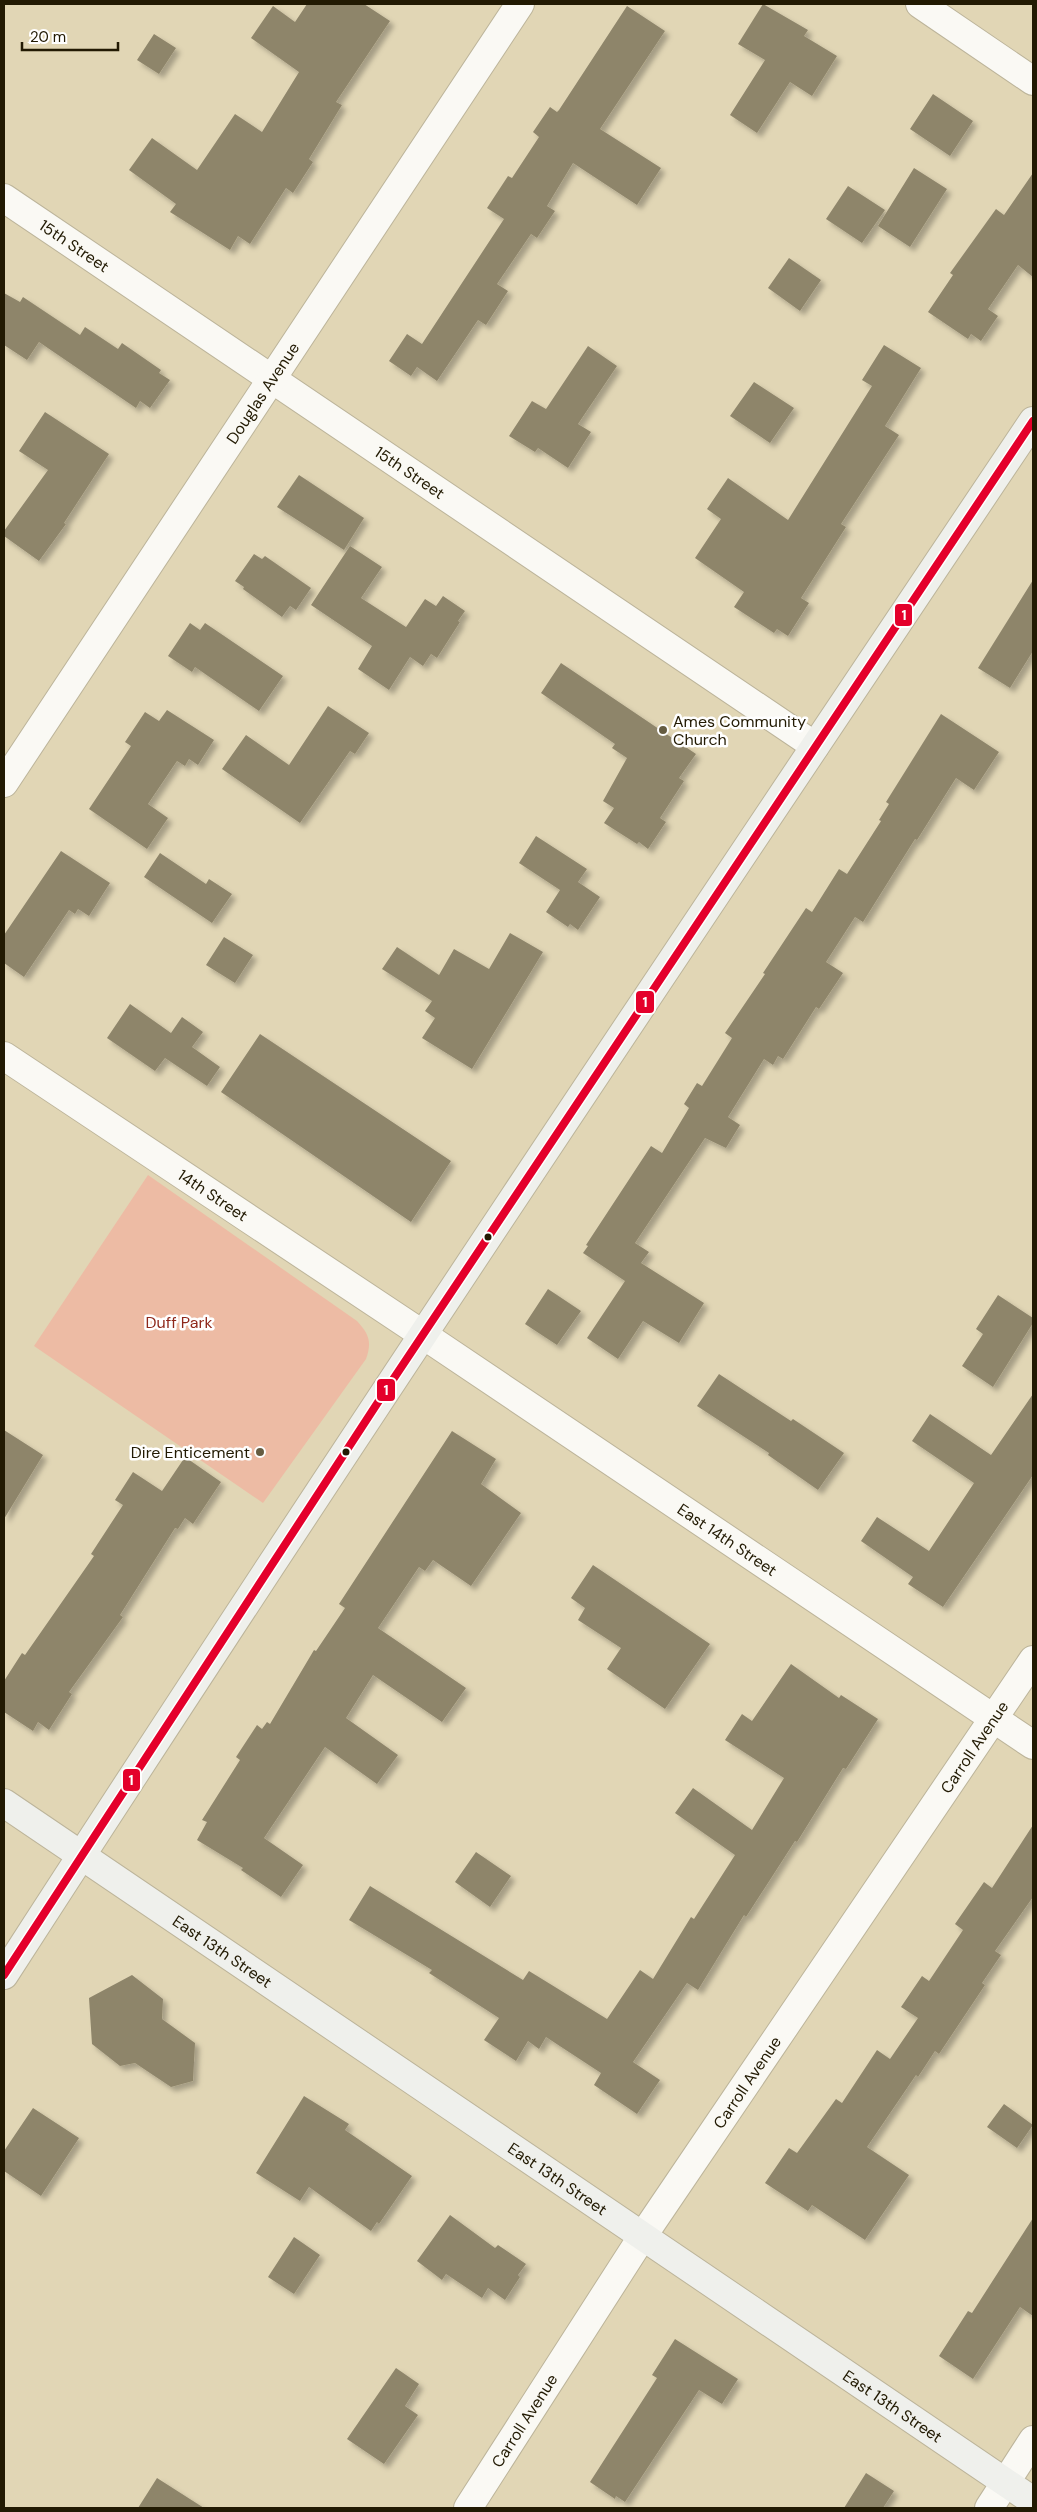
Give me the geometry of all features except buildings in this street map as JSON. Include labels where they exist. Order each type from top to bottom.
[{"type":"main road","points":[[4,1975],[422,1334],[1033,421]]},
{"type":"main road","name":"East 13th Street","points":[[4,1803],[1033,2501]]},
{"type":"street","name":"Douglas Avenue","points":[[4,783],[273,380],[520,4]]},
{"type":"street","points":[[920,4],[1033,81]]},
{"type":"street","name":"15th Street","points":[[4,198],[815,746]]},
{"type":"street","name":"14th Street","points":[[4,1056],[422,1334]]},
{"type":"street","name":"East 14th Street","points":[[422,1334],[1033,1745]]},
{"type":"street","name":"Carroll Avenue","points":[[468,2508],[642,2237],[1033,1660]]},
{"type":"street","points":[[989,2508],[1033,2440]]},
{"type":"green space","name":"Duff Park","points":[[148,1175],[357,1321],[367,1334],[369,1348],[366,1359],[263,1503],[34,1346]]},
{"type":"transit line","name":"1","points":[[4,1975],[386,1390],[1033,421]]},
{"type":"place","name":"Ames Community Church","points":[[663,730]]},
{"type":"place","name":"Dire Enticement","points":[[260,1452]]}]
